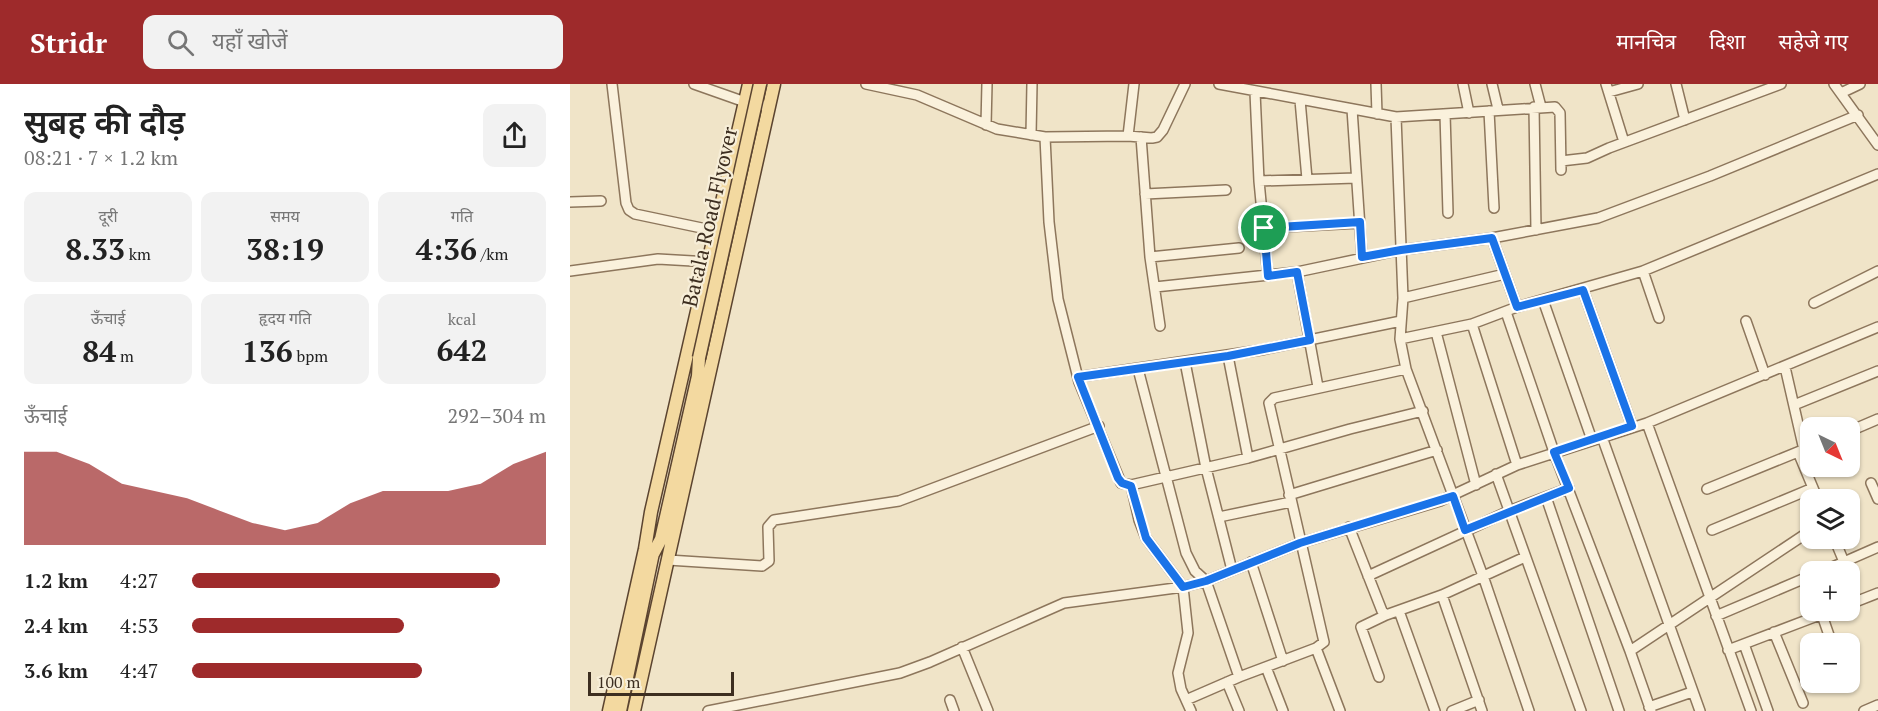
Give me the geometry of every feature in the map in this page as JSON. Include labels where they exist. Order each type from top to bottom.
[{"type":"main road","points":[[609,711],[651,512],[749,84]]},
{"type":"main road","name":"Batala Road Flyover","points":[[620,711],[653,554],[661,539],[698,376],[699,358],[760,84]]},
{"type":"main road","points":[[634,711],[774,84]]},
{"type":"street","points":[[612,84],[629,210],[635,214],[716,231]]},
{"type":"street","points":[[694,84],[745,102],[769,107]]},
{"type":"street","points":[[866,84],[885,86],[917,95],[997,129],[1045,137],[1152,138],[1160,134],[1185,84]]},
{"type":"street","points":[[986,124],[987,84]]},
{"type":"street","points":[[1030,135],[1032,84]]},
{"type":"street","points":[[1128,136],[1134,84]]},
{"type":"street","points":[[1219,84],[1396,117],[1556,107],[1560,113],[1561,166],[1781,84]]},
{"type":"street","points":[[1376,84],[1377,114]]},
{"type":"street","points":[[1463,84],[1468,112]]},
{"type":"street","points":[[1492,84],[1494,208]]},
{"type":"street","points":[[1535,84],[1537,107],[1536,230]]},
{"type":"street","points":[[1624,142],[1607,88],[1638,84]]},
{"type":"street","points":[[1676,84],[1685,120]]},
{"type":"street","points":[[1834,84],[1878,145]]},
{"type":"street","points":[[1841,93],[1860,84]]},
{"type":"street","points":[[1255,92],[1258,181],[1268,276]]},
{"type":"street","points":[[1300,100],[1307,179]]},
{"type":"street","points":[[1352,109],[1362,257]]},
{"type":"street","points":[[1445,114],[1448,213]]},
{"type":"street","points":[[1155,288],[1297,272],[1401,250],[1536,230],[1617,212],[1858,115]]},
{"type":"street","points":[[1396,117],[1403,298],[1400,339],[1406,369],[1483,576],[1529,711]]},
{"type":"street","points":[[1045,137],[1054,275],[1078,377],[1122,483],[1131,486],[1248,458],[1423,411]]},
{"type":"street","points":[[1141,137],[1150,257],[1160,326]]},
{"type":"street","points":[[1400,339],[1472,324],[1517,307],[1643,271],[1878,174]]},
{"type":"street","points":[[1258,181],[1356,178]]},
{"type":"street","points":[[1145,194],[1226,190]]},
{"type":"street","points":[[570,202],[601,201]]},
{"type":"street","points":[[1264,228],[1360,222]]},
{"type":"street","points":[[1492,238],[1517,307]]},
{"type":"street","points":[[1150,257],[1239,248]]},
{"type":"street","points":[[570,271],[658,259],[710,261]]},
{"type":"street","points":[[1643,271],[1659,318]]},
{"type":"street","points":[[1814,303],[1878,271]]},
{"type":"street","points":[[1297,272],[1318,387]]},
{"type":"street","points":[[1403,298],[1504,274]]},
{"type":"street","points":[[1583,290],[1632,426]]},
{"type":"street","points":[[1543,300],[1700,711]]},
{"type":"street","points":[[1506,312],[1554,452],[1650,709],[1692,692]]},
{"type":"street","points":[[1078,377],[1228,356],[1401,321]]},
{"type":"street","points":[[1746,321],[1765,375]]},
{"type":"street","points":[[1472,324],[1517,465]]},
{"type":"street","points":[[708,711],[900,673],[1064,603],[1183,587],[1206,581],[1300,543],[1453,496],[1517,465],[1647,423],[1878,327]]},
{"type":"street","points":[[1436,332],[1476,485]]},
{"type":"street","points":[[1228,356],[1248,458]]},
{"type":"street","points":[[1185,362],[1206,468],[1232,570]]},
{"type":"street","points":[[1785,367],[1800,432]]},
{"type":"street","points":[[1138,369],[1186,553],[1195,572],[1206,581],[1239,676]]},
{"type":"street","points":[[1186,700],[1239,676],[1322,645],[1323,638],[1269,403],[1274,398],[1318,387],[1406,369]]},
{"type":"street","points":[[1794,405],[1878,371]]},
{"type":"street","points":[[1860,427],[1878,419]]},
{"type":"street","points":[[1647,423],[1750,711]]},
{"type":"street","points":[[668,560],[762,566],[769,561],[768,527],[774,520],[899,501],[1099,426]]},
{"type":"street","points":[[1218,517],[1290,499],[1437,450]]},
{"type":"street","points":[[1707,489],[1800,452]]},
{"type":"street","points":[[1496,474],[1581,711]]},
{"type":"street","points":[[1712,530],[1814,488],[1811,477]]},
{"type":"street","points":[[1871,483],[1878,499]]},
{"type":"street","points":[[1131,486],[1146,538],[1183,587],[1188,633],[1178,673],[1191,711]]},
{"type":"street","points":[[1368,576],[1465,530],[1569,488]]},
{"type":"street","points":[[1546,497],[1619,711]]},
{"type":"street","points":[[1349,527],[1382,611],[1386,615]]},
{"type":"street","points":[[1630,651],[1800,538]]},
{"type":"street","points":[[1846,561],[1878,547]]},
{"type":"street","points":[[1379,677],[1361,627],[1386,615],[1442,595],[1525,557]]},
{"type":"street","points":[[1251,562],[1283,661]]},
{"type":"street","points":[[1716,616],[1800,580]]},
{"type":"street","points":[[1860,600],[1878,593]]},
{"type":"street","points":[[1442,595],[1482,711]]},
{"type":"street","points":[[1399,611],[1435,711]]},
{"type":"street","points":[[1728,650],[1805,621]]},
{"type":"street","points":[[1774,632],[1803,703]]},
{"type":"street","points":[[1744,644],[1768,711]]},
{"type":"street","points":[[962,647],[988,711]]},
{"type":"street","points":[[1316,648],[1340,711]]},
{"type":"street","points":[[1266,667],[1283,711]]},
{"type":"street","points":[[1227,682],[1239,711]]},
{"type":"street","points":[[950,700],[954,711]]},
{"type":"street","points":[[1452,711],[1479,700]]},
{"type":"street","points":[[1864,711],[1878,705]]},
{"type":"route","points":[[1360,222],[1362,257],[1492,238],[1517,307],[1583,290],[1632,426],[1554,452],[1569,488],[1465,530],[1453,496],[1300,543],[1206,581],[1183,587],[1146,538],[1131,486],[1122,483],[1118,478],[1078,377],[1228,356],[1310,340],[1297,272],[1268,276],[1264,228],[1360,222]]}]
